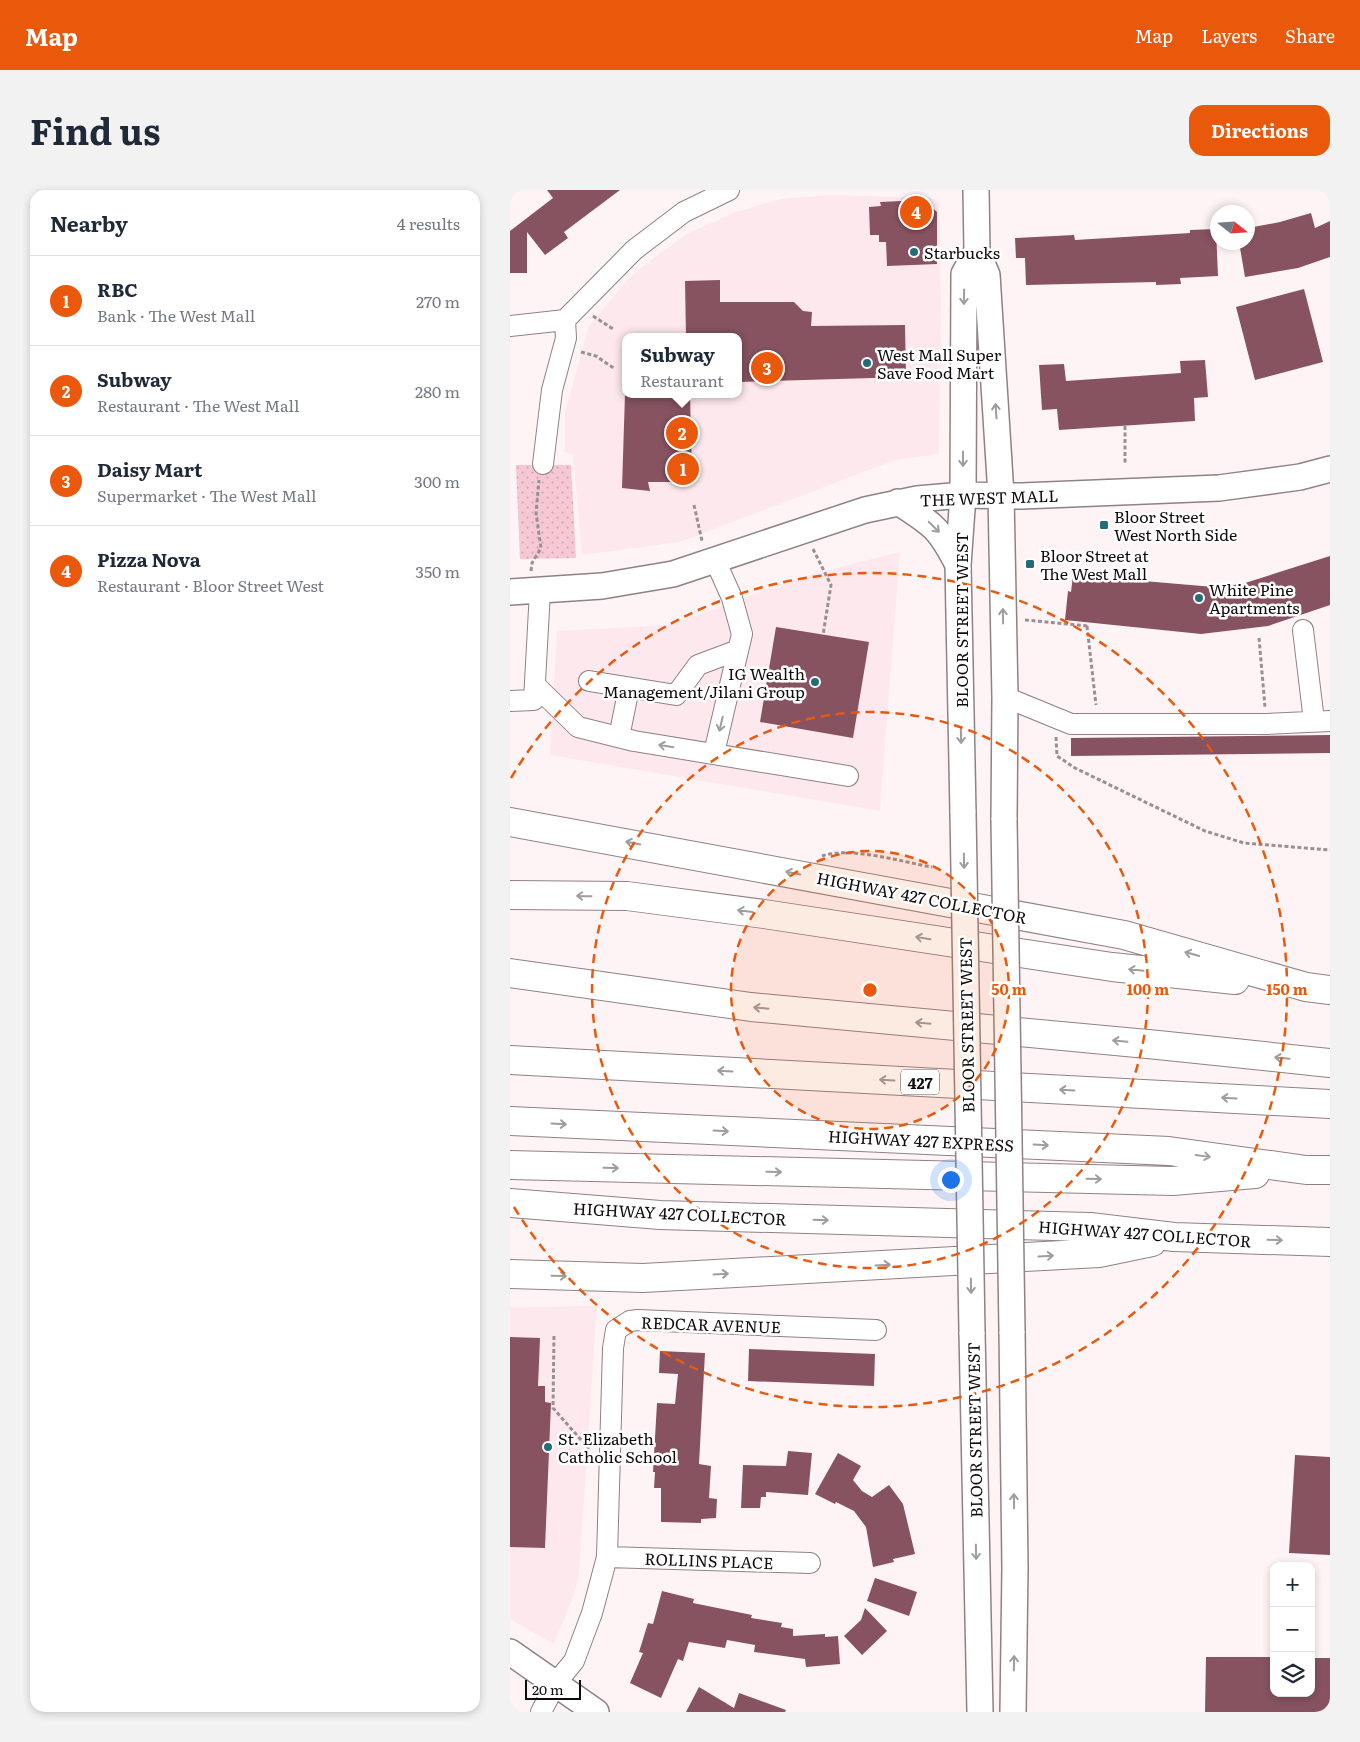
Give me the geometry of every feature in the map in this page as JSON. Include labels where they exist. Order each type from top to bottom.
[{"type":"highway","name":"HIGHWAY 427 COLLECTOR","points":[[510,822],[1124,935],[1318,988]]},
{"type":"highway","points":[[510,895],[627,896],[764,914],[1112,967],[1318,988]]},
{"type":"highway","points":[[510,973],[751,1007],[1330,1063]]},
{"type":"highway","name":"427","points":[[510,1060],[1330,1104]]},
{"type":"highway","name":"HIGHWAY 427 EXPRESS","points":[[510,1121],[1168,1151],[1318,1170]]},
{"type":"highway","points":[[510,1165],[1173,1181],[1318,1170]]},
{"type":"highway","name":"HIGHWAY 427 COLLECTOR","points":[[510,1203],[660,1215],[1090,1227],[1174,1237],[1330,1242]]},
{"type":"highway","points":[[510,1274],[643,1278],[1099,1253],[1174,1237]]},
{"type":"main road","name":"BLOOR STREET WEST","points":[[976,190],[976,251],[987,275],[1001,495],[1015,1568],[1013,1712]]},
{"type":"main road","name":"BLOOR STREET WEST","points":[[976,251],[964,274],[963,494],[958,565],[980,1712]]},
{"type":"main road","name":"THE WEST MALL","points":[[527,592],[632,583],[711,562],[865,510],[898,502],[963,494],[1022,496],[1219,488],[1300,477],[1330,469]]},
{"type":"main road","points":[[898,502],[934,525],[946,542],[958,565]]},
{"type":"main road","points":[[510,1652],[596,1712]]},
{"type":"street","points":[[510,326],[565,320],[634,250],[684,212],[729,190]]},
{"type":"street","points":[[543,464],[552,390],[566,338],[565,320]]},
{"type":"street","points":[[711,562],[732,598],[742,634],[714,753]]},
{"type":"street","points":[[527,592],[535,693],[578,727],[619,737],[848,776]]},
{"type":"street","points":[[1005,697],[1072,724],[1267,724],[1322,721],[1303,630]]},
{"type":"street","points":[[588,681],[676,695],[698,665],[738,650]]},
{"type":"street","points":[[619,737],[629,688]]},
{"type":"street","points":[[510,701],[535,693]]},
{"type":"street","name":"REDCAR AVENUE","points":[[541,1712],[556,1683],[577,1653],[592,1613],[607,1557],[613,1339],[616,1330],[622,1324],[638,1320],[876,1330]]},
{"type":"street","name":"ROLLINS PLACE","points":[[607,1557],[810,1563]]},
{"type":"path","points":[[563,349],[596,356],[615,369]]},
{"type":"path","points":[[1125,426],[1125,465]]},
{"type":"path","points":[[527,592],[532,563],[541,548],[536,513],[537,485],[543,464]]},
{"type":"path","points":[[694,505],[711,562]]},
{"type":"path","points":[[804,530],[831,585],[823,635]]},
{"type":"path","points":[[1024,620],[1088,626],[1098,725]]},
{"type":"path","points":[[1259,638],[1267,724]]},
{"type":"path","points":[[1047,714],[1055,728],[1058,756],[1075,768],[1205,831],[1244,842],[1330,850]]},
{"type":"path","points":[[803,875],[819,858],[832,854],[871,856],[932,867]]},
{"type":"path","points":[[554,1336],[553,1408],[589,1449]]},
{"type":"shaded area","points":[[829,195],[931,198],[939,203],[941,303],[939,454],[895,460],[680,542],[582,555],[573,455],[565,452],[565,412],[589,326],[626,281],[652,259],[687,234],[735,212],[781,199]]},
{"type":"shaded area","points":[[516,465],[571,465],[576,558],[520,559]]},
{"type":"shaded area","points":[[900,552],[880,811],[550,755],[557,631],[670,625],[798,578]]},
{"type":"shaded area","name":"St. Elizabeth Catholic School","points":[[597,1306],[579,1574],[574,1595],[554,1644],[510,1619],[510,1307]]},
{"type":"building","points":[[547,190],[620,190],[564,232],[568,238],[545,255],[527,232],[527,273],[510,273],[510,231],[553,198]]},
{"type":"building","points":[[923,200],[937,212],[937,264],[887,266],[886,242],[879,242],[879,235],[870,235],[869,207],[881,206],[880,202]]},
{"type":"building","points":[[1311,213],[1315,228],[1330,221],[1330,257],[1298,268],[1245,277],[1240,250],[1255,250],[1255,227]]},
{"type":"building","points":[[1210,229],[1210,250],[1217,250],[1218,276],[1180,278],[1181,284],[1156,285],[1156,282],[1026,285],[1025,258],[1016,258],[1015,238],[1074,235],[1075,240],[1190,233],[1190,230]]},
{"type":"building","points":[[720,280],[720,302],[794,302],[803,311],[812,312],[811,326],[905,325],[906,377],[742,382],[742,333],[686,333],[685,281]]},
{"type":"building","points":[[1304,289],[1323,362],[1255,380],[1236,307]]},
{"type":"building","points":[[1205,360],[1208,397],[1194,398],[1195,421],[1059,430],[1057,409],[1042,410],[1039,365],[1064,364],[1066,381],[1181,373],[1180,361]]},
{"type":"building","points":[[625,398],[690,398],[692,482],[648,482],[650,491],[622,488]]},
{"type":"building","name":"White Pine Apartments","points":[[1330,556],[1330,605],[1268,626],[1201,634],[1065,620],[1068,591],[1071,592],[1073,575],[1214,587],[1242,584]]},
{"type":"building","name":"IG Wealth Management/Jilani Group","points":[[776,627],[869,642],[853,738],[760,722]]},
{"type":"building","points":[[1330,735],[1330,753],[1071,756],[1071,738]]},
{"type":"building","points":[[510,1337],[540,1338],[538,1386],[545,1386],[545,1402],[551,1403],[545,1548],[510,1547]]},
{"type":"building","points":[[749,1349],[875,1354],[874,1386],[748,1381]]},
{"type":"building","points":[[660,1351],[705,1353],[699,1464],[711,1466],[709,1498],[717,1499],[716,1518],[701,1519],[701,1523],[661,1522],[661,1488],[654,1488],[655,1472],[653,1472],[657,1403],[675,1404],[678,1374],[659,1373]]},
{"type":"building","points":[[788,1451],[812,1453],[808,1495],[766,1492],[766,1497],[761,1497],[760,1508],[741,1508],[743,1465],[786,1466]]},
{"type":"building","points":[[838,1453],[861,1466],[853,1480],[862,1491],[872,1497],[889,1485],[903,1504],[915,1554],[893,1559],[894,1562],[873,1567],[866,1527],[854,1511],[815,1494]]},
{"type":"building","points":[[1295,1455],[1330,1457],[1330,1555],[1289,1553]]},
{"type":"building","points":[[875,1578],[917,1592],[909,1616],[867,1601]]},
{"type":"building","points":[[662,1591],[694,1599],[693,1603],[752,1615],[751,1618],[782,1623],[781,1627],[793,1629],[793,1636],[825,1634],[825,1637],[838,1636],[840,1664],[806,1667],[805,1659],[754,1652],[755,1645],[727,1640],[725,1648],[689,1642],[683,1661],[678,1659],[661,1698],[630,1683],[643,1653],[639,1652],[648,1623],[653,1624]]},
{"type":"building","points":[[865,1608],[887,1631],[862,1655],[844,1636],[861,1620]]},
{"type":"building","points":[[1206,1657],[1270,1657],[1270,1697],[1315,1697],[1315,1658],[1330,1658],[1330,1712],[1205,1712]]},
{"type":"building","points":[[699,1687],[734,1708],[739,1693],[786,1710],[785,1712],[686,1712]]},
{"type":"place","name":"Pizza Nova","points":[[916,212]]},
{"type":"place","name":"Starbucks","points":[[914,252]]},
{"type":"place","name":"West Mall Super Save Food Mart","points":[[867,363]]},
{"type":"place","name":"Daisy Mart","points":[[767,368]]},
{"type":"place","name":"Subway","points":[[682,433]]},
{"type":"place","name":"RBC","points":[[683,469]]},
{"type":"place","name":"Bloor Street West North Side","points":[[1104,525]]},
{"type":"place","name":"Bloor Street at The West Mall","points":[[1030,564]]},
{"type":"place","name":"White Pine Apartments","points":[[1199,598]]},
{"type":"place","name":"IG Wealth Management/Jilani Group","points":[[815,682]]},
{"type":"place","name":"St. Elizabeth Catholic School","points":[[548,1447]]}]
